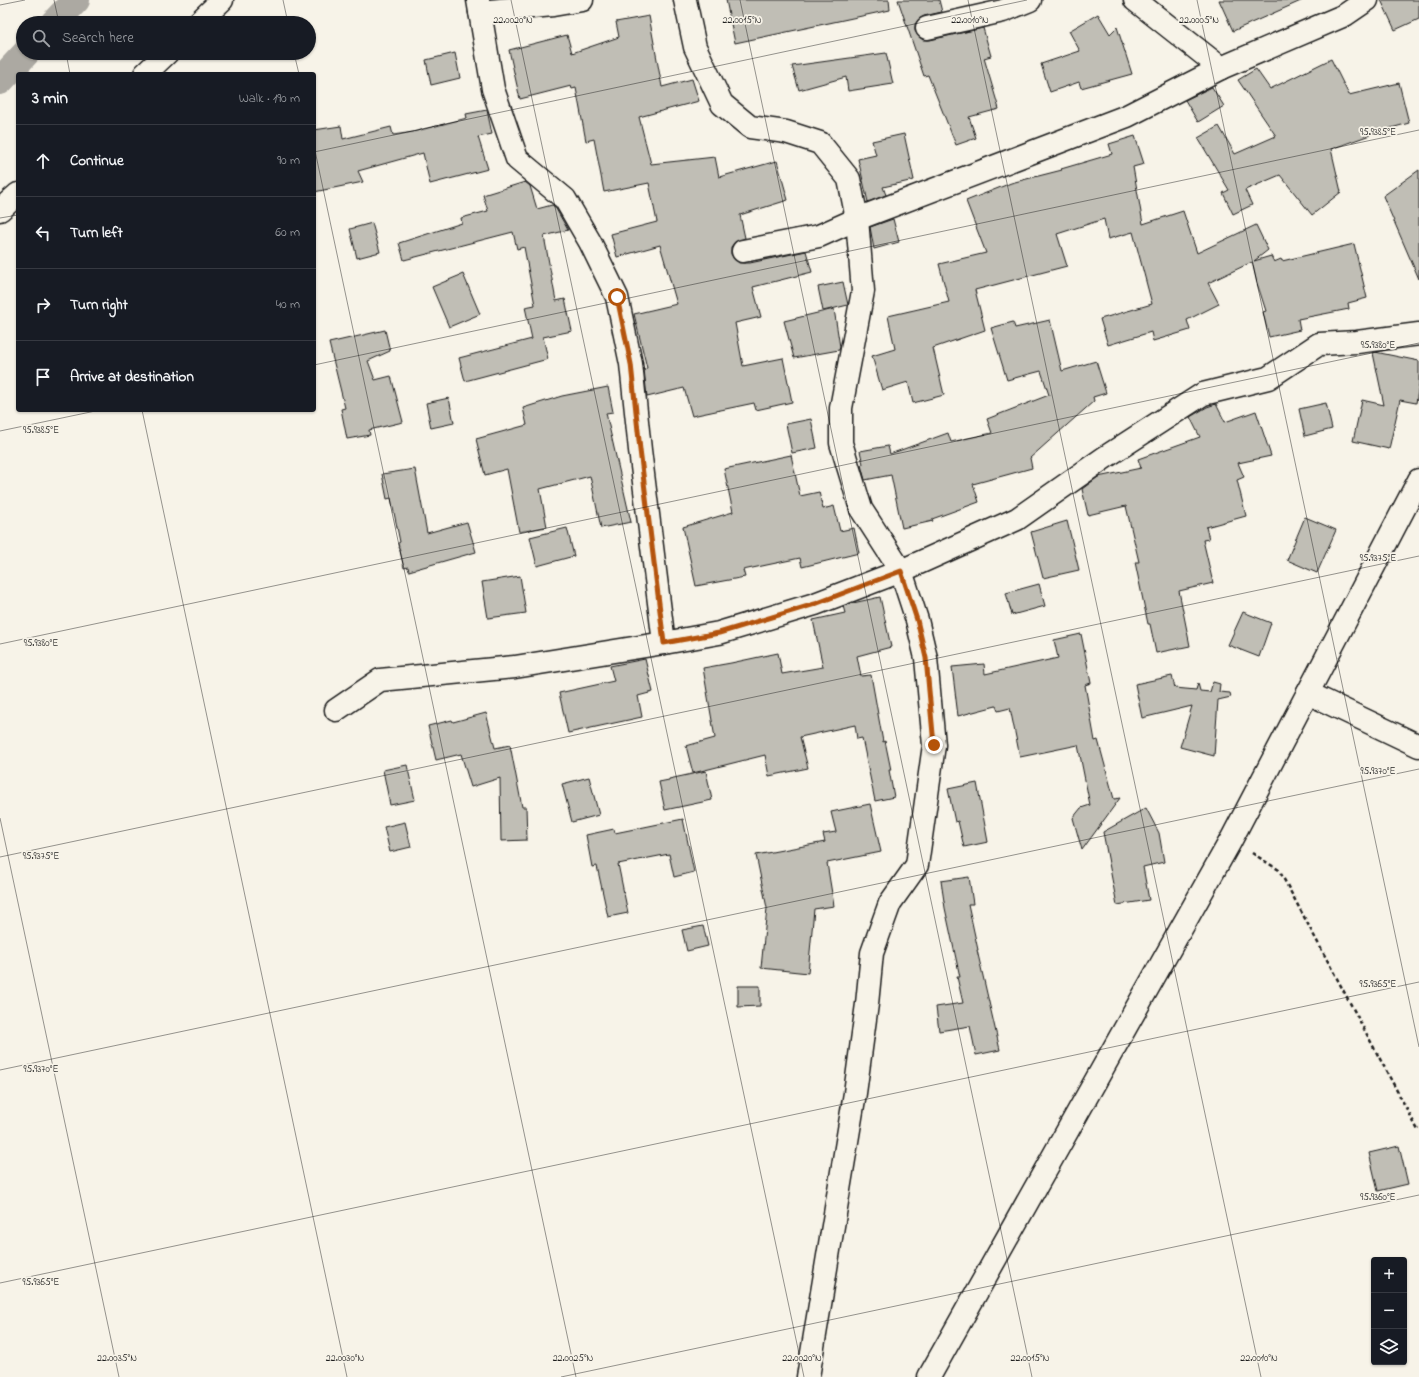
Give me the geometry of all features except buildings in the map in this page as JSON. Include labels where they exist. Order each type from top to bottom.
[{"type":"street","points":[[205,16],[222,0]]},
{"type":"street","points":[[582,0],[553,6],[479,6],[493,89],[517,159],[566,199],[590,242],[617,297],[631,364],[664,643]]},
{"type":"street","points":[[685,0],[695,47],[722,104],[750,127],[786,132],[820,143],[848,179],[857,219],[863,291],[842,408],[841,444],[861,509],[901,571],[917,620],[926,658],[934,745],[917,865],[890,903],[872,953],[855,1093],[808,1377]]},
{"type":"street","points":[[927,28],[1003,12],[1030,0]]},
{"type":"street","points":[[1135,0],[1221,68]]},
{"type":"street","points":[[743,251],[819,236],[857,219],[1127,116],[1221,68],[1345,15],[1367,0]]},
{"type":"street","points":[[147,72],[160,60]]},
{"type":"street","points":[[0,210],[16,196]]},
{"type":"street","points":[[336,710],[380,680],[515,667],[664,643],[719,633],[815,604],[901,571],[1017,519],[1104,458],[1203,394],[1268,378],[1319,344],[1357,342],[1419,334]]},
{"type":"street","points":[[929,1377],[1231,840],[1419,480]]},
{"type":"street","points":[[1308,693],[1419,746]]},
{"type":"path","points":[[1231,840],[1279,870],[1419,1132]]},
{"type":"waterway","points":[[61,16],[76,0]]},
{"type":"waterway","points":[[0,81],[20,60]]},
{"type":"route","points":[[617,297],[631,364],[664,643],[719,633],[815,604],[901,571],[917,620],[926,658],[934,745]]}]
